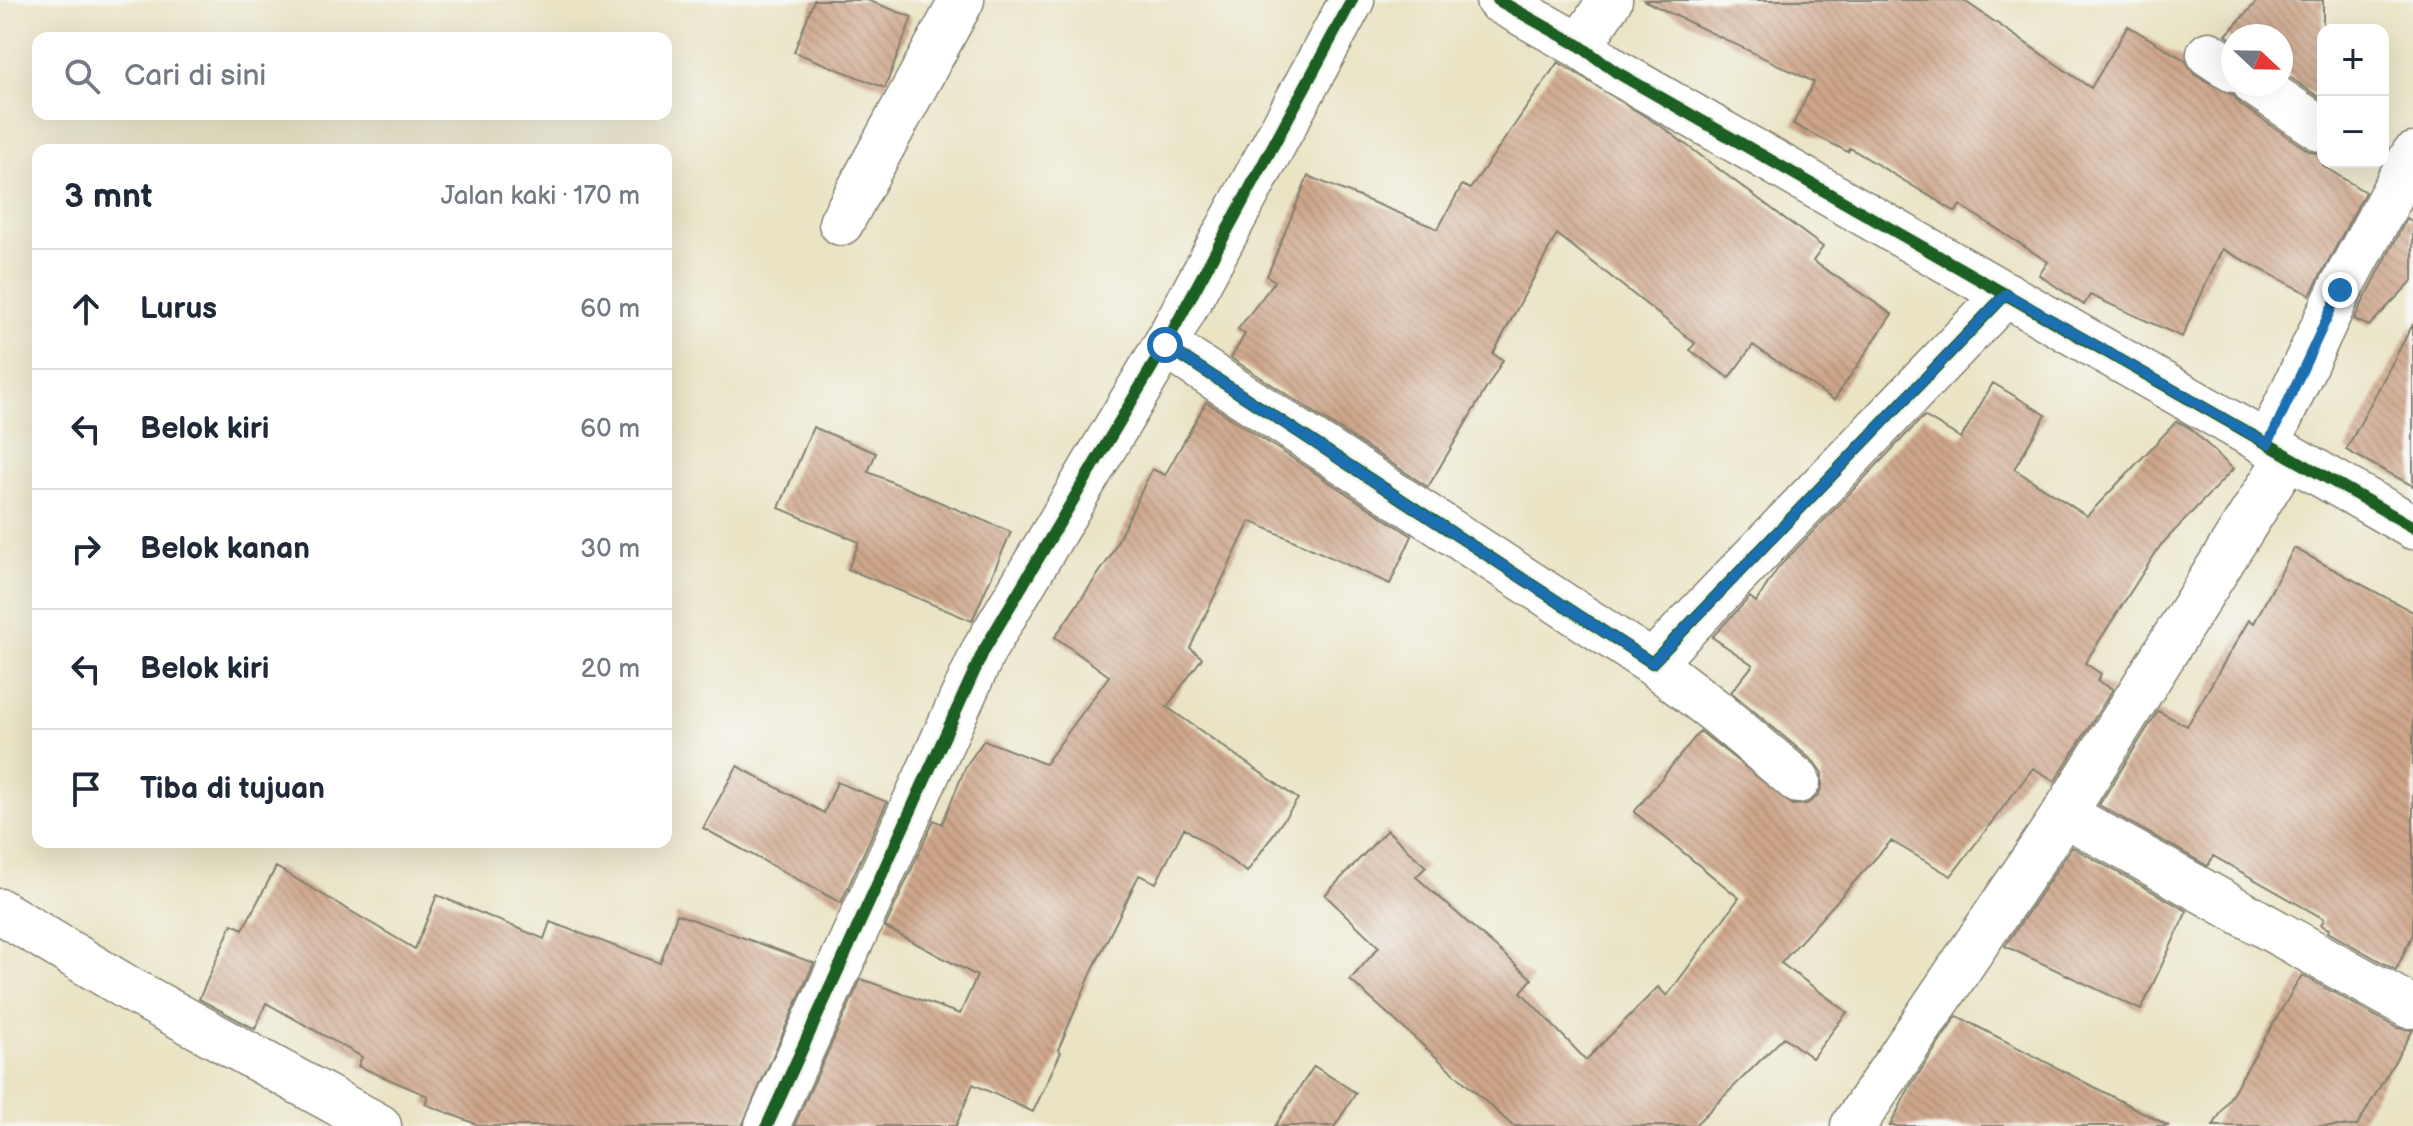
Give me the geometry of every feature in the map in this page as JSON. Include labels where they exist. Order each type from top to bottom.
[{"type":"street","points":[[841,223],[962,0]]},
{"type":"street","points":[[767,1126],[984,650],[1165,345],[1352,0]]},
{"type":"street","points":[[1498,0],[1580,46],[1616,72],[2413,527]]},
{"type":"street","points":[[1580,46],[1610,0]]},
{"type":"street","points":[[2273,96],[2317,126]]},
{"type":"street","points":[[1853,1126],[2064,814],[2278,450],[2340,290],[2395,166]]},
{"type":"street","points":[[1652,663],[2006,294]]},
{"type":"street","points":[[1165,345],[1652,663],[1798,781]]},
{"type":"street","points":[[2064,814],[2409,1006]]},
{"type":"street","points":[[0,911],[131,990],[379,1126]]},
{"type":"building","points":[[814,0],[867,0],[912,17],[885,88],[794,52]]},
{"type":"building","points":[[1643,0],[1963,0],[2091,88],[2128,26],[2186,61],[2195,75],[2221,89],[2221,96],[2234,96],[2241,105],[2317,153],[2317,168],[2326,168],[2365,192],[2310,295],[2222,249],[2182,337],[2090,295],[2084,305],[2039,275],[2048,262],[1960,205],[1956,212],[1850,148],[1848,152],[1793,124],[1814,82]]},
{"type":"building","points":[[2258,0],[2323,0],[2323,24],[2317,24],[2317,96],[2293,79],[2293,24],[2236,24]]},
{"type":"building","points":[[1558,62],[1665,129],[1823,247],[1813,261],[1892,314],[1834,400],[1753,345],[1729,378],[1690,350],[1695,343],[1557,234],[1493,354],[1503,360],[1428,487],[1231,358],[1245,334],[1238,329],[1275,281],[1267,276],[1308,176],[1438,229],[1462,185],[1470,189]]},
{"type":"building","points":[[2407,218],[2413,222],[2413,280],[2369,326],[2354,319]]},
{"type":"building","points":[[2413,324],[2413,486],[2346,450]]},
{"type":"building","points":[[1993,383],[2046,415],[2014,469],[2087,516],[2177,421],[2190,428],[2233,469],[2160,546],[2085,663],[2101,674],[2097,681],[2113,689],[2055,781],[2033,768],[1951,876],[1891,841],[1781,963],[1847,1012],[1812,1058],[1784,1037],[1694,1126],[1513,1126],[1350,980],[1379,947],[1325,895],[1387,830],[1426,867],[1416,877],[1532,979],[1521,992],[1586,1060],[1658,987],[1667,996],[1739,898],[1634,812],[1700,731],[1793,805],[1807,804],[1818,796],[1822,786],[1822,773],[1814,762],[1731,692],[1753,665],[1712,637],[1750,597],[1756,602],[1778,568],[1924,416],[1961,438]]},
{"type":"building","points":[[1206,402],[1412,536],[1390,584],[1250,521],[1190,648],[1202,658],[1167,707],[1298,799],[1247,872],[1184,828],[1156,883],[1139,875],[1094,967],[1058,1050],[1061,1052],[1033,1112],[973,1084],[956,1126],[794,1126],[861,979],[960,1014],[977,976],[885,927],[934,820],[942,824],[966,766],[984,740],[1045,764],[1109,676],[1055,637],[1110,557],[1152,469],[1165,475]]},
{"type":"building","points":[[813,427],[876,453],[868,472],[1011,532],[972,621],[848,569],[859,542],[779,508]]},
{"type":"building","points":[[2294,548],[2413,612],[2413,934],[2396,970],[2328,932],[2329,929],[2321,925],[2324,919],[2213,856],[2208,866],[2099,805],[2158,711],[2187,726],[2249,620],[2254,623]]},
{"type":"building","points":[[737,766],[824,813],[837,782],[887,802],[841,903],[703,828]]},
{"type":"building","points":[[2072,847],[2187,911],[2141,1010],[2005,946]]},
{"type":"building","points":[[276,867],[415,949],[437,895],[544,939],[550,922],[660,963],[677,914],[814,963],[742,1126],[481,1126],[425,1104],[428,1096],[358,1066],[362,1057],[266,1003],[255,1029],[199,999],[232,924],[243,929]]},
{"type":"building","points":[[2302,975],[2397,1028],[2413,1030],[2357,1126],[2213,1126]]},
{"type":"building","points":[[1957,1016],[2169,1126],[1890,1126],[1909,1088]]},
{"type":"building","points":[[1314,1066],[1356,1093],[1335,1126],[1275,1126]]},
{"type":"cycle path","points":[[767,1126],[984,650],[1165,345],[1352,0]]},
{"type":"cycle path","points":[[1498,0],[1580,46],[1616,72],[2413,527]]},
{"type":"cycle path","points":[[1165,345],[1652,663],[2006,294]]},
{"type":"route","points":[[1165,345],[1652,663],[2006,294],[2268,444],[2340,290]]}]
